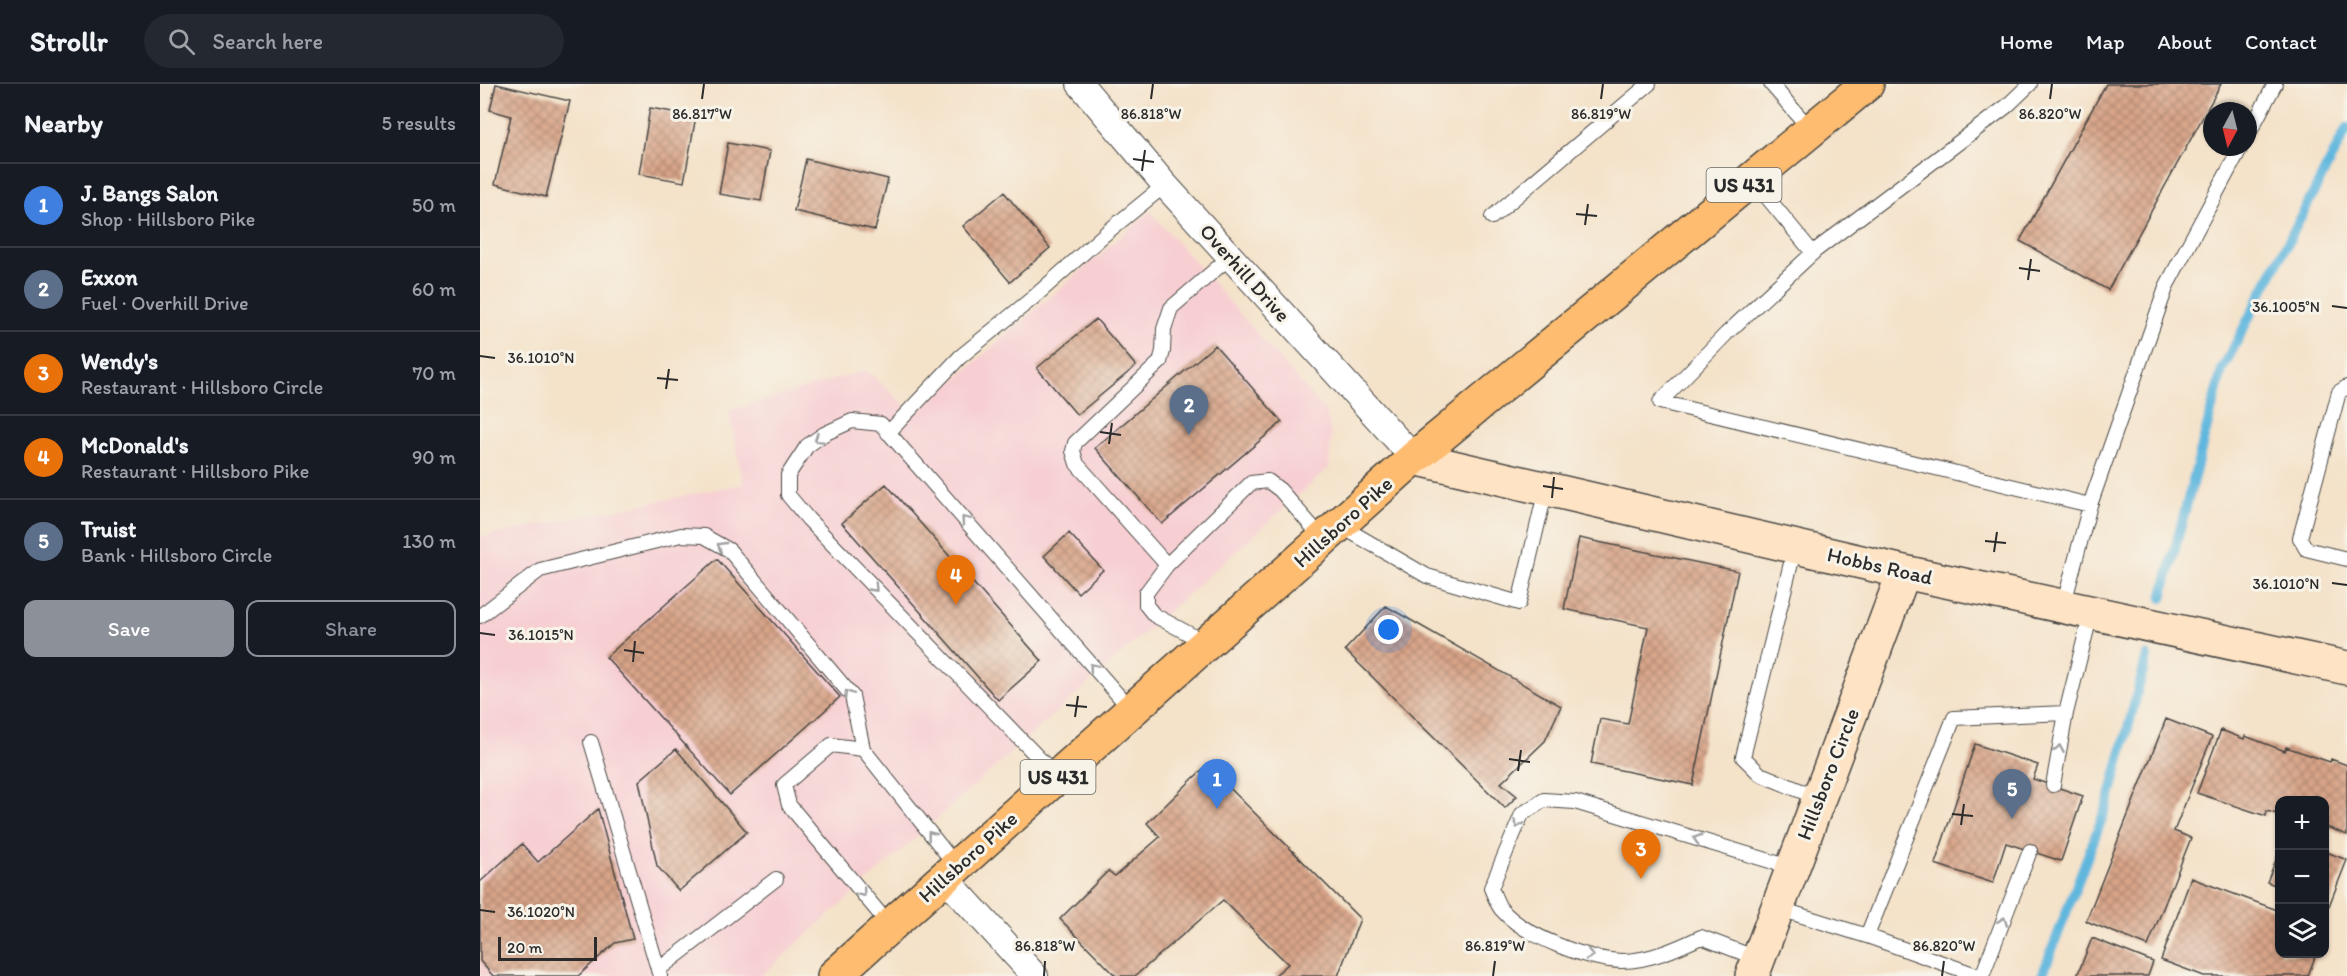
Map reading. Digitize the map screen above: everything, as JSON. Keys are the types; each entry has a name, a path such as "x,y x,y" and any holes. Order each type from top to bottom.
{"main road":[{"name":"Hillsboro Pike","path":"834,976 1414,458 1867,84"}],"street":[{"name":"Overhill Drive","path":"1080,84 1165,185 1414,458"},
{"name":"Hobbs Road","path":"1414,458 1904,572 2347,668"},
{"name":"Hillsboro Circle","path":"1755,967 1904,572"},
{"path":"951,873 1035,976"}],"lane":[{"path":"1492,217 1649,84"},
{"path":"1771,84 1811,130"},
{"path":"2030,84 2007,106 1813,253 1726,334 1660,402 2090,505"},
{"path":"2257,118 2275,84"},
{"path":"2053,785 2066,713 2090,505 2167,285 2236,156"},
{"path":"1752,179 1813,253"},
{"path":"888,433 960,357 1165,185"},
{"path":"1167,566 1077,464 1073,452 1075,443 1160,362 1164,329 1171,308 1231,256"},
{"path":"2347,387 2339,392 2300,538 2306,549 2347,559"},
{"path":"1057,777 808,519 788,495 788,475 807,447 824,434 852,421 881,424 1132,711"},
{"path":"1207,644 1154,615 1146,605 1146,593 1167,566 1251,483 1268,482 1331,532 1427,576 1519,603 1546,489"},
{"path":"480,616 540,570 681,535 704,536 729,550 852,696 863,749 905,802 951,873"},
{"path":"1795,547 1743,758 1760,774 1819,798"},
{"path":"1867,936 1954,718 2066,713"},
{"path":"591,742 659,973 776,879"},
{"path":"863,749 831,745 784,785 789,805 890,926"},
{"path":"1755,967 1701,937 1658,955 1623,961 1585,955 1527,931 1500,908 1491,888 1522,814 1544,800 1575,802 1793,868"},
{"path":"1777,908 1867,936 1981,976 2030,851"}],"shaded area":[{"path":"1150,211 1326,412 1331,435 1329,468 761,976 480,976 480,537 743,484 729,411 866,370 915,414"}],"building":[{"path":"496,84 570,101 546,197 495,184 511,116 490,110"},
{"path":"2106,84 2221,84 2211,102 2203,102 2203,117 2108,290 2020,241"},
{"path":"650,108 696,116 684,182 639,174"},
{"path":"728,143 770,151 761,201 719,194"},
{"path":"806,159 888,179 875,230 794,211"},
{"path":"1004,192 1050,248 1010,282 963,226"},
{"path":"1096,319 1136,366 1077,415 1037,368"},
{"path":"1215,345 1282,422 1162,524 1095,448"},
{"path":"886,484 1042,661 998,700 842,523"},
{"path":"1069,533 1103,570 1078,593 1044,556"},
{"path":"1579,538 1738,571 1693,785 1591,764 1600,719 1628,724 1648,627 1564,609"},
{"path":"717,559 840,697 730,795 606,657"},
{"path":"1386,606 1561,706 1545,741 1501,783 1517,796 1505,808 1345,650"},
{"path":"2166,719 2212,737 2174,831 2191,838 2148,946 2086,921"},
{"path":"2221,730 2285,751 2286,747 2330,762 2331,759 2347,765 2347,835 2329,828 2329,796 2275,796 2275,813 2267,811 2266,816 2197,793"},
{"path":"1975,744 2038,765 2033,779 2083,796 2061,861 2006,843 1993,883 1935,864"},
{"path":"676,749 747,832 679,891 657,866 639,781"},
{"path":"1207,765 1360,919 1338,976 1274,976 1288,964 1223,900 1135,976 1116,976 1060,919 1108,871 1115,876 1160,837 1147,823"},
{"path":"598,809 633,939 615,943 578,976 493,976 480,961 480,882 522,844 538,862"},
{"path":"2329,853 2347,860 2329,906"},
{"path":"2275,862 2275,885 2267,882"},
{"path":"2191,878 2275,909 2275,958 2315,958 2308,976 2204,976 2161,960"},
{"path":"2092,938 2153,962 2148,976 2077,976"}],"waterway":[{"path":"2162,598 2222,370 2347,128"},
{"path":"2042,976 2109,800 2147,656"}],"place":[{"name":"Exxon","path":"1189,435"},
{"name":"McDonald's","path":"956,605"},
{"name":"J. Bangs Salon","path":"1217,809"},
{"name":"Truist","path":"2012,819"},
{"name":"Wendy's","path":"1641,879"}]}
